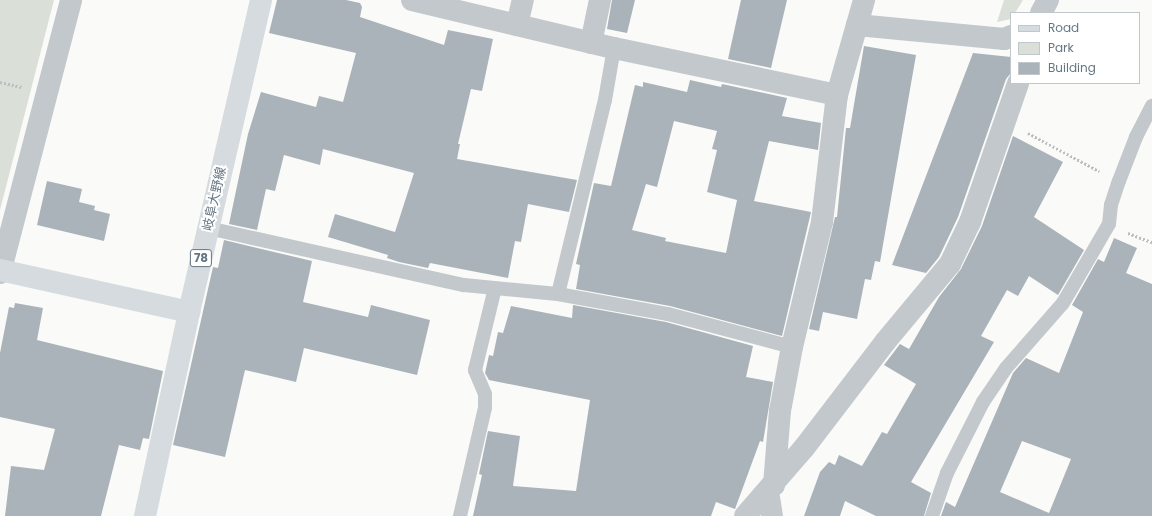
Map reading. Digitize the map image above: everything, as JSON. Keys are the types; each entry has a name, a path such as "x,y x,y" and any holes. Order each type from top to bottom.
{"main road":[{"name":"岐阜大野線","path":"145,516 189,312 261,0"},
{"path":"0,271 189,312"}],"street":[{"path":"0,271 71,0"},
{"path":"412,0 614,48 836,95"},
{"path":"517,25 524,0"},
{"path":"591,42 600,0"},
{"path":"772,516 771,488 780,411 792,347 822,222 836,95 864,0"},
{"path":"1042,12 1048,0"},
{"path":"857,25 1004,39 1010,36"},
{"path":"746,516 771,488 950,264 970,222 1018,84"}],"lane":[{"path":"558,294 605,100 614,48"},
{"path":"932,516 947,472 983,402 1006,368 1063,303 1109,224 1111,205 1119,181 1136,137 1152,106"},
{"path":"208,228 464,285 558,294 668,314 792,347"},
{"path":"460,516 485,408 485,394 475,370 495,288"}],"path":[{"path":"1004,121 1119,181"}],"green space":[{"path":"0,0 54,0 0,210"},
{"path":"1004,0 1023,0 1016,12 1010,12 1010,19 997,22"}],"building":[{"path":"277,0 346,0 360,3 362,7 360,17 444,45 448,30 493,39 482,91 471,89 458,144 460,144 457,159 577,180 569,212 528,204 521,242 515,241 508,278 430,263 428,268 399,262 387,258 388,255 328,237 335,214 395,232 414,173 323,149 320,165 284,155 275,191 266,189 257,230 229,224 248,134 261,92 316,107 319,96 343,102 356,53 269,33"},
{"path":"612,0 635,0 627,33 607,29"},
{"path":"741,0 787,0 771,68 728,59"},
{"path":"864,46 916,55 880,262 875,261 871,280 865,279 857,319 823,312 819,331 809,329 835,217 837,217 846,128 850,128"},
{"path":"973,53 1010,57 1010,74 1006,79 958,217 939,257 926,273 892,265"},
{"path":"690,80 721,87 722,84 787,98 782,116 821,123 818,150 769,141 754,201 811,212 782,336 670,306 576,289 580,265 576,264 594,183 611,186 635,85 643,87 643,82 687,92","holes":["674,121 717,131 712,149 717,150 707,192 737,200 726,253 665,241 666,238 632,230 646,184 657,187"]},
{"path":"1013,136 1063,162 1034,217 1084,250 1058,295 1029,276 1018,296 1007,290 981,336 994,342 911,482 931,493 924,516 876,516 845,501 840,516 804,516 820,472 829,462 835,465 839,455 862,466 882,432 887,434 916,384 884,365 900,344 909,349 939,297 961,269 982,226"},
{"path":"47,181 82,189 79,202 95,206 94,210 110,214 104,241 37,225"},
{"path":"1114,238 1137,248 1126,273 1152,284 1152,516 941,516 946,502 955,507 1013,373 1026,358 1059,373 1083,312 1072,305 1098,259 1104,262","holes":["1022,441 1071,459 1049,513 1000,492"]},
{"path":"224,240 312,261 303,302 368,317 371,305 430,320 417,375 304,348 296,382 245,370 225,457 173,445 213,267 218,268"},
{"path":"15,303 43,308 37,340 163,371 149,439 143,438 140,450 119,445 101,516 5,516 11,466 44,470 55,429 0,417 0,353 9,307 14,308"},
{"path":"573,305 666,322 753,346 746,377 773,382 763,442 760,441 735,509 716,502 711,516 473,516 482,475 479,474 488,431 520,436 513,486 576,491 590,400 489,380 485,373 489,355 493,356 498,332 503,333 511,306 572,318"}]}
